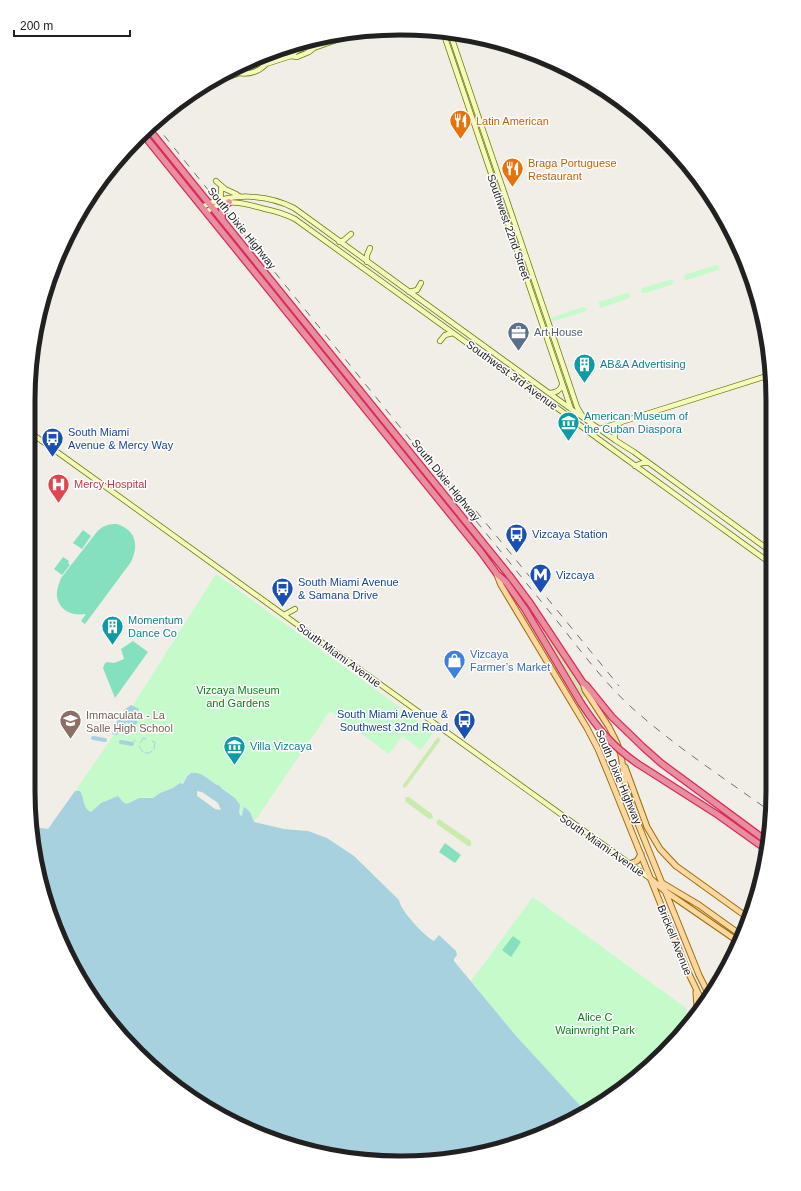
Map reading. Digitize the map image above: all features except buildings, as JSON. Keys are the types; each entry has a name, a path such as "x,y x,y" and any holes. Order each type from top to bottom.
{"highway":[{"name":"South Dixie Highway","path":"152,133 520,588 583,683"},
{"name":"South Dixie Highway","path":"146,138 481,552 497,574"},
{"path":"222,220 222,210 229,202"},
{"path":"497,574 506,582 525,609 581,702 595,724 606,737 638,764 718,815 762,846"},
{"path":"583,683 618,723 647,751 763,838"}],"main road":[{"name":"Southwest 22nd Street","path":"445,38 575,422"},
{"name":"Southwest 22nd Street","path":"452,39 577,407 584,418"},
{"path":"251,67 291,56 295,51 308,47 314,48 333,41"},
{"path":"216,181 225,189 239,196"},
{"path":"219,200 221,189"},
{"path":"204,209 219,200 239,196"},
{"name":"Southwest 3rd Avenue","path":"239,196 267,199 286,204 294,208 339,242 766,548"},
{"path":"211,205 229,202"},
{"name":"Southwest 3rd Avenue","path":"229,202 242,202 283,213 295,219 766,560"},
{"path":"339,242 351,234"},
{"path":"368,262 367,255 370,248"},
{"path":"351,259 355,253"},
{"path":"409,292 417,290 421,283"},
{"path":"541,323 548,321"},
{"path":"440,340 453,333"},
{"path":"583,428 599,429 765,377"},
{"path":"549,393 557,391 562,385"},
{"path":"615,440 615,429 620,423"},
{"name":"South Miami Avenue","path":"35,436 651,879 665,891 706,918 734,939"},
{"path":"635,466 642,463 649,463"},
{"name":"South Dixie Highway","path":"497,574 501,585 594,742 651,879"},
{"path":"284,615 295,609"},
{"name":"South Dixie Highway","path":"583,683 585,690 612,731 617,743 622,758 630,806 662,882"},
{"path":"622,758 645,822 660,849 676,866 744,915"},
{"path":"629,864 637,861 641,854"},
{"name":"South Miami Avenue","path":"651,879 662,882 699,905 737,932"},
{"name":"Brickell Avenue","path":"651,879 688,972 701,998"},
{"name":"Brickell Avenue","path":"662,882 707,989"},
{"path":"671,906 675,902 681,902"},
{"path":"696,989 697,1004"}],"green space":[{"path":"214,214 512,583 528,605 586,696 583,698 534,617 512,586 216,219 213,215"},
{"path":"716,265 720,267 718,270 687,280 684,278 687,274"},
{"path":"669,280 674,282 671,285 645,293 642,293 641,291 642,288"},
{"path":"627,293 631,297 601,308 599,305 599,302"},
{"path":"583,307 587,309 584,312 554,321 551,319 553,317"},
{"path":"110,524 117,524 132,534 135,550 131,562 85,624 81,621 86,614 68,612 61,606 57,597 57,592 61,578 98,531"},
{"path":"83,530 91,536 82,549 73,543"},
{"path":"63,557 69,561 68,563 70,565 62,575 54,569"},
{"name":"Vizcaya Museum and Gardens","path":"216,574 434,732 421,750 402,736 389,754 330,711 254,822 250,812 245,808 242,815 239,814 239,805 235,798 218,785 217,786 196,773 188,774 183,784 180,783 153,798 144,797 126,804 121,799 111,799 101,803 91,812 88,810 85,806 80,791 75,791 116,732"},
{"path":"520,611 525,616 567,686 565,687"},
{"path":"133,641 148,652 115,698 103,668 105,663 114,663 124,659 121,649"},
{"path":"438,737 440,741 406,787 403,788 403,785"},
{"path":"406,797 409,797 432,814 433,818 429,819 406,802"},
{"path":"439,819 471,841 471,846 468,846 438,825 436,822"},
{"path":"445,843 461,855 455,863 439,852"},
{"name":"Alice C Wainwright Park","path":"533,897 686,1008 687,1014 686,1018 659,1049 623,1080 582,1108 517,1037 471,981"},
{"path":"513,936 521,942 511,957 502,950"}],"water":[{"path":"131,705 139,709 136,715 138,722 132,726 127,722 123,725 117,735 112,734 117,721 123,717 124,710"},
{"path":"191,773 198,773 221,787 235,798 240,805 239,813 241,816 244,807 250,812 254,822 284,829 308,831 327,838 354,856 399,900 408,916 425,934 434,941 439,935 456,951 457,955 454,961 517,1037 582,1108 518,1137 472,1149 448,1153 400,1156 353,1153 306,1144 283,1137 239,1118 197,1094 160,1065 142,1049 111,1013 97,994 73,952 54,908 47,885 37,827 48,829 75,791 80,791 86,808 91,812 101,803 118,796 126,804 139,798 153,798 180,783 183,784 187,776"}],"pier":[{"path":"197,791 202,792 218,803 221,810 215,809 197,796"}],"waterway":[{"path":"93,738 105,740"},
{"path":"140,743 143,738 146,739"},
{"path":"132,744 135,740"},
{"path":"152,741 155,742 154,749"},
{"path":"121,742 132,744"},
{"path":"139,746 143,752"},
{"path":"145,753 152,751"}],"railway":[{"path":"158,128 609,685 646,720 699,761 765,808"},
{"path":"476,511 619,686"}],"place":[{"name":"Latin American","path":"460,140"},
{"name":"Braga Portuguese Restaurant","path":"513,188"},
{"name":"Art House","path":"519,352"},
{"name":"AB&A Advertising","path":"584,384"},
{"name":"American Museum of the Cuban Diaspora","path":"568,442"},
{"name":"South Miami Avenue & Mercy Way","path":"52,458"},
{"name":"Mercy Hospital","path":"58,504"},
{"name":"Vizcaya Station","path":"517,554"},
{"name":"Vizcaya","path":"540,594"},
{"name":"South Miami Avenue & Samana Drive","path":"282,608"},
{"name":"Momentum Dance Co","path":"113,646"},
{"name":"Vizcaya Farmer’s Market","path":"454,680"},
{"name":"Immaculata - La Salle High School","path":"70,740"},
{"name":"South Miami Avenue & Southwest 32nd Road","path":"464,740"},
{"name":"Villa Vizcaya","path":"234,766"}]}
